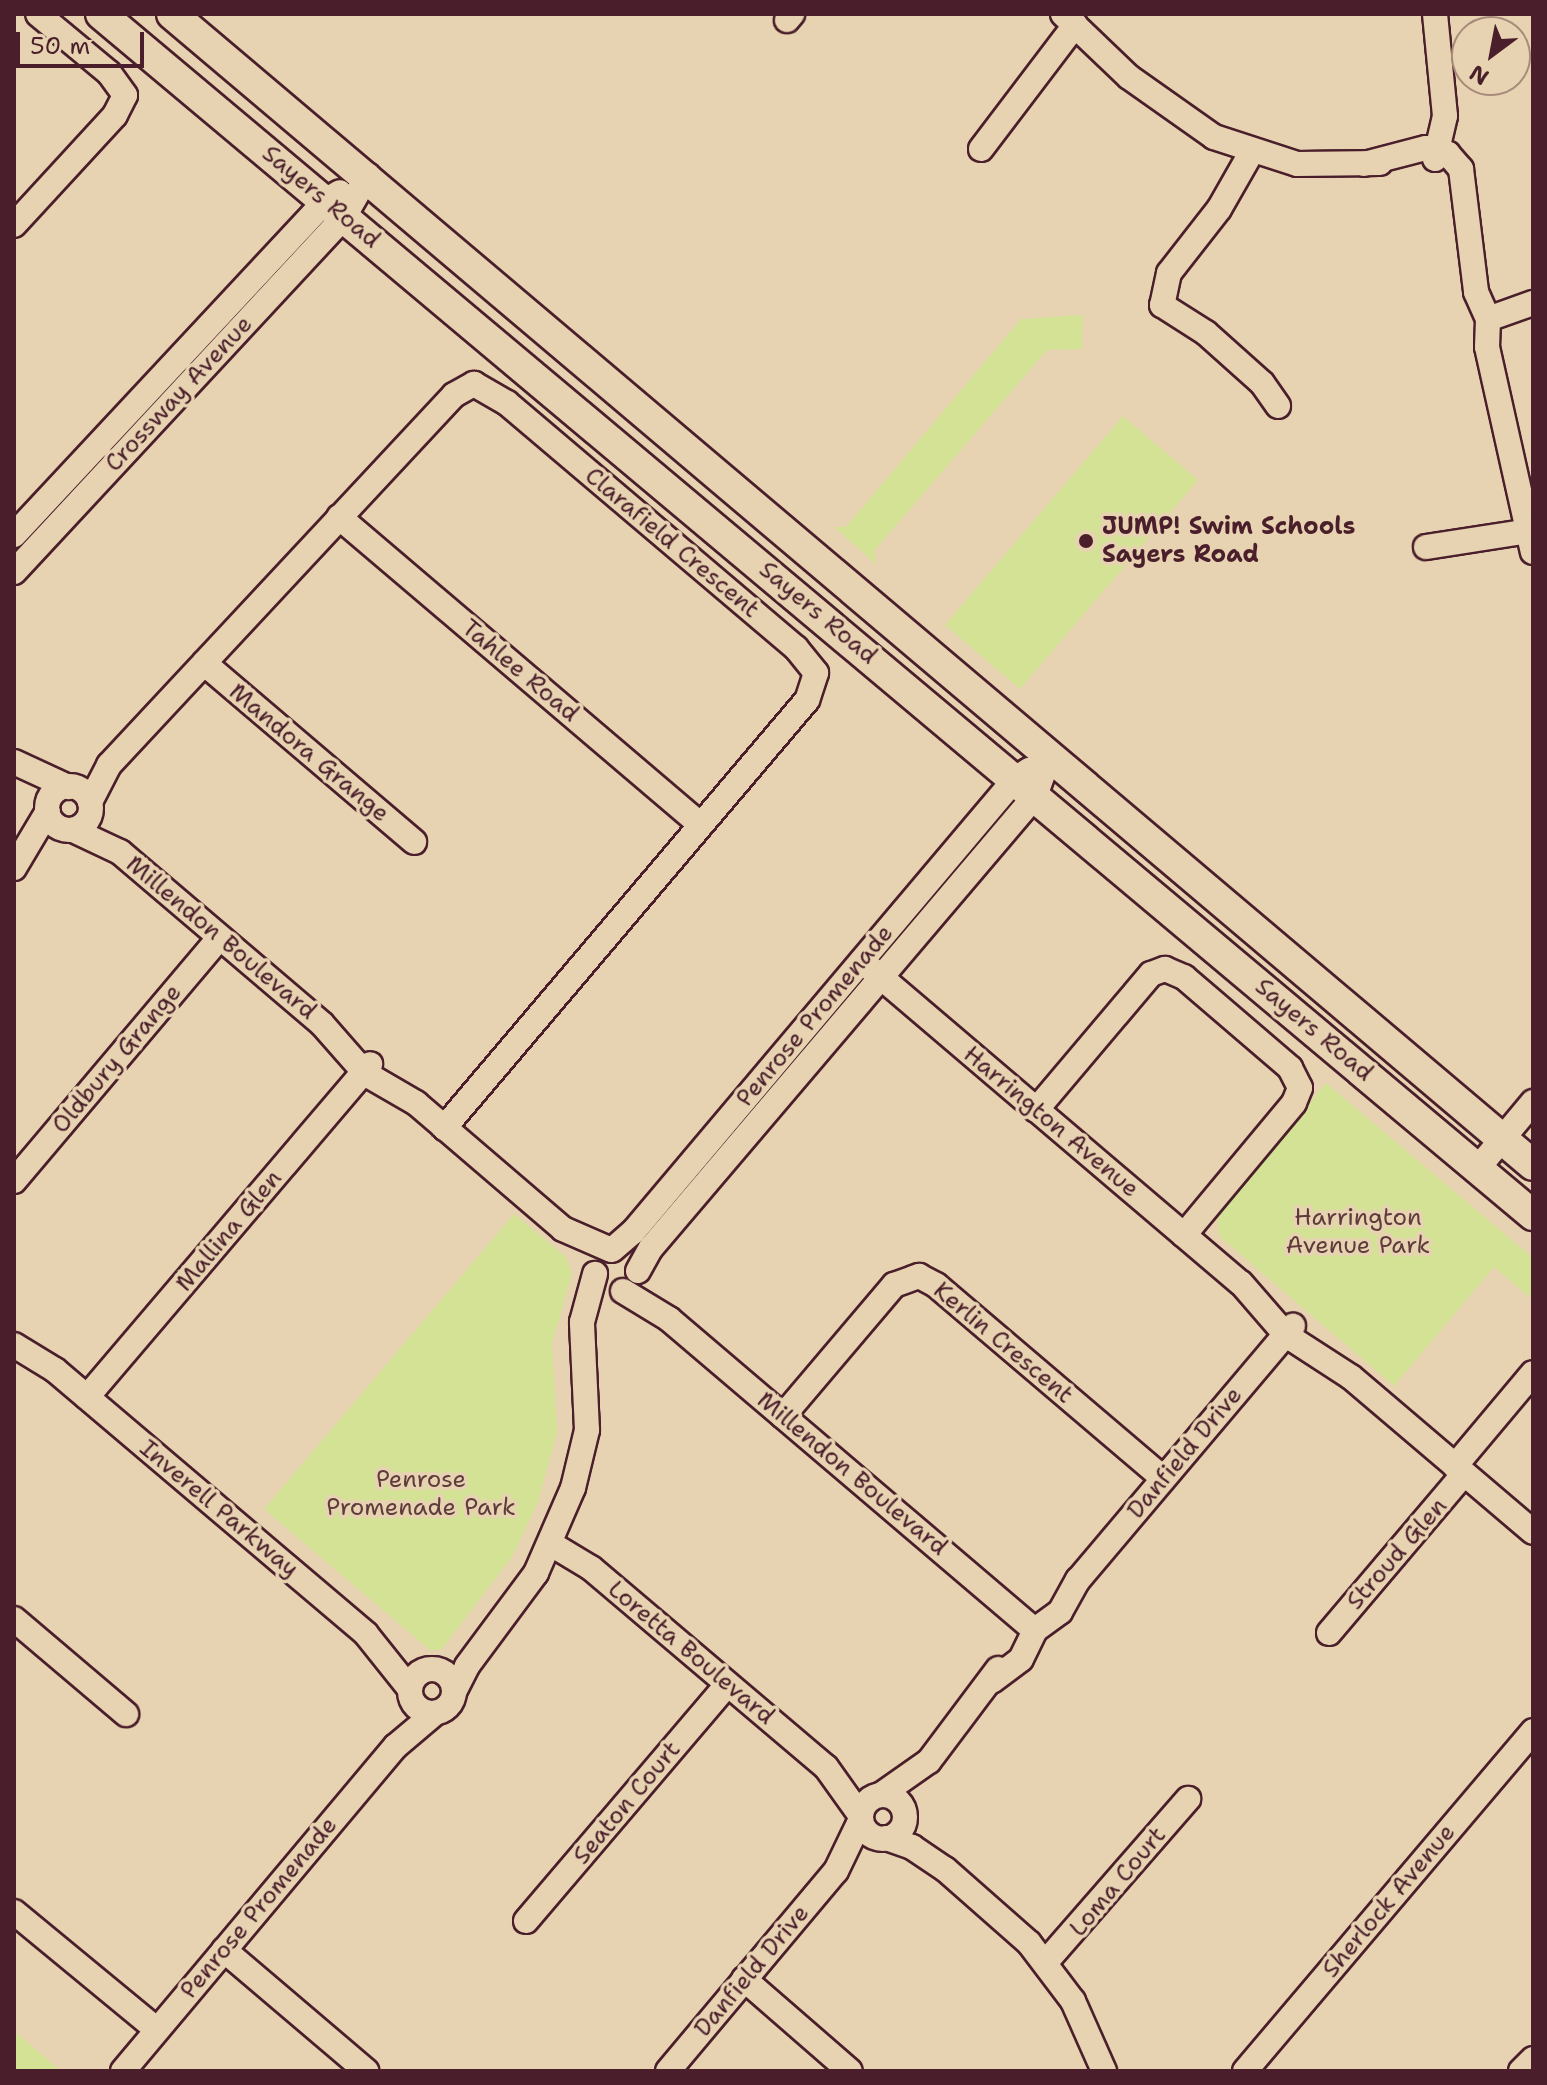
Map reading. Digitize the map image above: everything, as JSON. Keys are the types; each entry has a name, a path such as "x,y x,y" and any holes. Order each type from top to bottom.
{"main road":[{"name":"Sayers Road","path":"101,14 1533,1215"},
{"name":"Sayers Road","path":"172,14 368,175 1533,1165"}],"street":[{"path":"14,225 115,115 125,95 109,73 38,14"},
{"path":"1435,14 1445,116 1436,154"},
{"path":"981,149 1069,20 1172,109 1251,153 1297,164 1364,164 1436,154"},
{"path":"1251,153 1219,209 1169,273 1162,305 1206,333 1262,383 1278,406"},
{"path":"1426,547 1531,542 1499,381 1496,316 1476,292 1467,221 1450,170 1436,154"},
{"path":"334,209 368,175"},
{"name":"Crossway Avenue","path":"19,520 334,209"},
{"name":"Crossway Avenue","path":"14,572 334,209"},
{"path":"1496,316 1533,303"},
{"path":"1496,316 1533,313"},
{"name":"Clarafield Crescent","path":"90,804 109,765 339,517 454,395 480,385 796,648 814,667 815,688 444,1128"},
{"name":"Tahlee Road","path":"339,517 701,825"},
{"path":"19,520 47,536"},
{"name":"Mandora Grange","path":"204,663 414,842"},
{"path":"1025,788 1050,755"},
{"path":"14,762 83,792 90,804 87,821 19,863"},
{"path":"14,762 48,810 53,823 71,830"},
{"name":"Clarafield Crescent","path":"68,787 109,765"},
{"path":"19,863 48,810 53,794 68,787"},
{"name":"Penrose Promenade","path":"612,1250 633,1232 862,961 1025,788"},
{"name":"Penrose Promenade","path":"582,1335 603,1301 629,1282 651,1248 881,978 1025,788"},
{"name":"Millendon Boulevard","path":"90,804 120,852"},
{"name":"Millendon Boulevard","path":"71,830 120,852 322,1024 347,1037 367,1068 398,1079 416,1103 563,1229 595,1272"},
{"name":"Oldbury Grange","path":"14,1181 220,937"},
{"name":"Harrington Avenue","path":"862,961 1241,1283 1289,1331 1351,1377 1533,1532"},
{"path":"1036,1110 1151,974 1170,970 1184,977 1290,1068 1300,1088 1294,1103 1184,1235"},
{"name":"Mallina Glen","path":"87,1397 367,1068"},
{"path":"1478,1168 1533,1102"},
{"name":"Millendon Boulevard","path":"563,1229 612,1250"},
{"path":"482,1645 418,1674 411,1693 418,1707 435,1713 447,1708 482,1645 519,1600 551,1544 573,1488 587,1430 583,1309 595,1272 602,1256 612,1250 630,1254 629,1282 606,1290 595,1272"},
{"name":"Kerlin Crescent","path":"783,1416 894,1285 919,1276 936,1285 1163,1478"},
{"name":"Millendon Boulevard","path":"629,1282 1032,1626"},
{"name":"Inverell Parkway","path":"14,1330 36,1342 55,1370"},
{"name":"Danfield Drive","path":"905,1813 929,1761 992,1681 1021,1659 1032,1626 1060,1612 1078,1580 1289,1331"},
{"name":"Inverell Parkway","path":"14,1345 55,1370 382,1648 411,1693"},
{"name":"Stroud Glen","path":"1329,1633 1460,1470 1533,1373"},
{"name":"Loretta Boulevard","path":"551,1544 591,1568 826,1767 881,1795"},
{"path":"14,1619 126,1714"},
{"name":"Inverell Parkway","path":"382,1648 431,1669"},
{"path":"431,1669 451,1679 454,1692"},
{"name":"Seaton Court","path":"526,1921 728,1684"},
{"name":"Penrose Promenade","path":"396,1746 411,1693"},
{"name":"Penrose Promenade","path":"123,2071 396,1746 435,1713"},
{"name":"Sherlock Avenue","path":"1245,2071 1533,1731"},
{"name":"Danfield Drive","path":"881,1795 929,1761"},
{"name":"Loretta Boulevard","path":"826,1767 861,1818"},
{"path":"945,1869 896,1798 881,1795 867,1801 861,1818 868,1833 912,1847 945,1869 1045,1963 1073,2001 1104,2071"},
{"name":"Loma Court","path":"1045,1963 1188,1799"},
{"path":"885,1838 902,1829 905,1813"},
{"name":"Danfield Drive","path":"668,2071 836,1871 861,1818"},
{"name":"Danfield Drive","path":"836,1871 885,1838"},
{"path":"14,1912 157,2030"},
{"path":"224,1950 366,2071"},
{"path":"744,1979 850,2071"},
{"path":"1521,2071 1533,2059"}],"green space":[{"path":"1083,315 1082,349 1047,350 874,551 877,565 834,527 846,527 1021,319"},
{"path":"1123,416 1198,480 1020,689 945,625"},
{"name":"Harrington Avenue Park","path":"1326,1083 1533,1258 1533,1300 1494,1267 1394,1386 1219,1236 1217,1212"},
{"name":"Penrose Promenade Park","path":"514,1214 565,1256 572,1273 552,1344 557,1432 538,1502 512,1557 441,1650 430,1650 264,1509"},
{"path":"14,2031 61,2071 14,2071"}],"place":[{"name":"JUMP! Swim Schools Sayers Road","path":"1086,541"}]}
